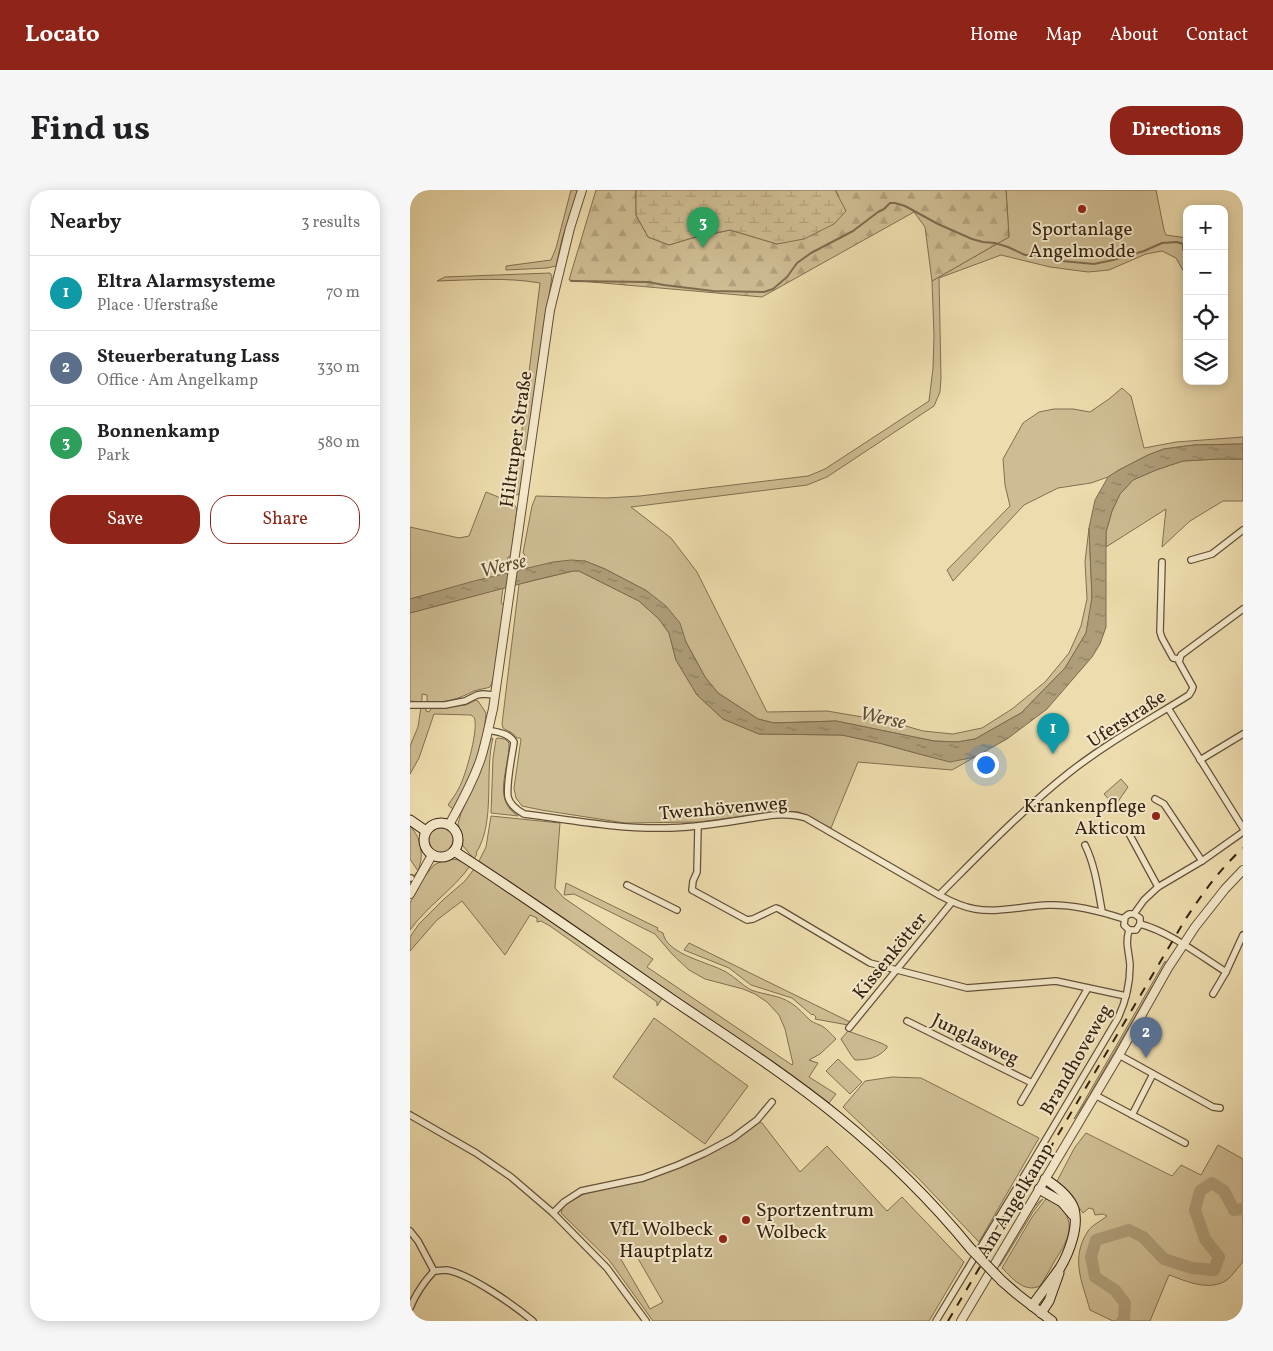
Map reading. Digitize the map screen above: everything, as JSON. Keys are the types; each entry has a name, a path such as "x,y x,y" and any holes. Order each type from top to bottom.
{"main road":[{"path":"410,820 426,830"},
{"path":"436,824 450,825 457,834 458,840 454,851 444,857 432,855 424,845 426,830 436,824"},
{"path":"454,851 697,1016 836,1115 871,1144 923,1193 971,1249 1002,1281 1052,1321"},
{"path":"1041,1313 1049,1301 1073,1238 1075,1227 1075,1211 1068,1199 1054,1184 1045,1179"},
{"path":"1039,1189 1062,1202 1075,1217"},
{"path":"1032,1306 1060,1268"}],"street":[{"name":"Hiltruper Straße","path":"450,825 474,778 488,730 510,594 550,310 570,228 582,190"},
{"path":"1191,560 1212,554 1243,530"},
{"name":"Uferstraße","path":"939,895 1019,816 1070,772 1109,744 1189,695 1192,690 1191,683 1179,659 1173,658 1160,632 1162,562"},
{"path":"1179,659 1185,651 1243,609"},
{"path":"410,705 445,705 466,701 477,695 495,695"},
{"path":"1168,708 1243,828"},
{"name":"Twenhövenweg","path":"488,730 512,737 514,742 508,798 513,806 524,814 622,827 665,828 698,827 782,814 797,815 806,818 952,902 975,909 993,910 1050,905 1071,906 1102,912 1124,920"},
{"path":"1200,760 1243,734"},
{"path":"1155,799 1164,804 1202,861"},
{"path":"698,827 697,872 692,890 747,920 776,908 870,962 967,988 1056,981 1126,996"},
{"path":"1126,828 1158,887"},
{"path":"1134,914 1144,900 1158,887 1202,861 1243,832"},
{"path":"1085,845 1096,879 1102,912"},
{"path":"410,894 432,855"},
{"name":"Am Angelkamp","path":"961,1321 1118,1056 1155,989 1209,908 1243,870"},
{"path":"627,885 677,910"},
{"name":"Kissenkötter","path":"849,1028 952,902"},
{"path":"1134,914 1140,918 1140,924 1136,930 1129,930 1124,924 1124,920 1127,915 1134,914"},
{"path":"1140,924 1165,934 1226,972"},
{"name":"Brandhoveweg","path":"936,1321 1123,1008 1129,981 1130,964 1126,940 1129,930"},
{"path":"1213,994 1226,972 1243,935"},
{"name":"Junglasweg","path":"1021,1102 1088,988"},
{"name":"Junglasweg","path":"907,1021 1032,1083"},
{"path":"1118,1056 1213,1107 1220,1108"},
{"path":"1132,1115 1153,1074"},
{"path":"1095,1094 1185,1143"},
{"path":"553,1213 564,1202 582,1191 643,1178 706,1153 733,1138 757,1120 772,1102"},
{"path":"410,1115 476,1153 511,1177 553,1213 607,1268 646,1321"},
{"path":"410,1231 418,1241 434,1271"},
{"path":"410,1308 423,1283 434,1271 446,1270 461,1274 504,1299 533,1321"}],"green space":[{"path":"571,190 578,190 562,239 556,266 506,270 506,266 551,260 556,248"},
{"path":"596,190 636,190 636,215 648,237 669,245 730,230 777,244 839,196 835,190 1006,190 1009,237 932,281 925,227 914,212 762,297 569,280"},
{"path":"636,190 835,190 846,211 834,224 804,239 777,244 730,230 669,245 648,237 636,215"},
{"path":"1006,190 1156,190 1166,235 1183,237 1183,270 1176,258 1162,251 1146,254 1109,270 1088,272 1050,267 1001,255 939,278 941,378 940,392 934,406 827,477 807,485 631,507 671,538 697,572 767,712 827,711 892,722 923,731 953,734 982,728 1012,709 1045,682 1069,653 1081,626 1087,599 1085,562 1089,528 1092,597 1086,633 1065,668 1021,713 975,739 957,742 934,741 836,721 774,723 758,719 718,693 705,677 686,642 647,591 605,569 585,561 522,569 525,555 523,553 532,506 536,496 606,498 640,496 808,476 825,469 929,401 934,336 932,281 1009,237"},
{"path":"550,273 552,276 518,495 514,494 540,283 501,279 437,281 445,277"},
{"path":"1122,388 1131,396 1144,448 1176,442 1243,437 1243,444 1194,445 1164,449 1148,455 1108,477 1091,483 1058,488 1024,505 953,581 947,570 1010,506 1005,485 1003,459 1023,423 1039,412 1054,409 1073,409 1090,412"},
{"path":"1243,459 1243,501 1223,501 1190,521 1162,547 1166,509 1106,547 1106,532 1112,511 1120,494 1133,480 1183,461"},
{"path":"486,492 513,503 517,509 511,556 508,557 505,574 410,599 410,527 459,538 469,536"},
{"path":"579,571 639,601 659,619 669,633 676,660 697,695 723,719 759,734 842,735 950,761 975,757 952,770 858,762 831,828 799,812 781,811 699,822 625,823 522,806 516,798 514,788 521,739 503,728 502,724 519,584"},
{"path":"503,588 501,603 504,605 493,680 490,687 447,701 428,702 427,695 422,694 420,702 410,701 410,613"},
{"path":"476,700 486,713 485,726 479,751 470,775 453,809 448,805 462,782 468,765 473,744 474,718 471,715 434,714 419,758 410,774 410,746 418,727 421,707 426,708 426,711 429,712 432,707 466,705"},
{"path":"493,738 489,767 486,827 474,859 463,846 458,824 478,776 490,740"},
{"path":"497,738 505,739 509,743 504,782 505,801 518,816 491,813 493,758"},
{"path":"1121,779 1128,787 1115,806 1104,794"},
{"path":"491,816 560,823 555,888 564,898 653,959 647,967 792,1065 785,1029 779,1015 767,1002 743,989 705,979 689,970 655,934 574,894 564,895 566,883 658,928 657,930 663,933 666,941 680,952 719,968 751,990 786,1000 797,1007 811,1021 826,1029 836,1039 820,1054 809,1060 818,1063 809,1077 836,1094 829,1103 479,861 486,847"},
{"path":"410,826 417,836 421,847 418,871 410,859"},
{"path":"441,827 450,831 454,840 450,849 441,853 432,849 428,840 432,831"},
{"path":"452,859 470,866 410,930 410,903 424,877 434,865"},
{"path":"474,869 663,997 657,1006 657,1002 550,926 541,921 537,922 537,918 530,915 505,955 462,901 437,920 410,951 410,937 419,924 465,881"},
{"path":"419,871 410,889 410,880"},
{"path":"689,943 850,1022 848,1025 815,1019 816,1017 813,1014 792,998 751,985 729,968 684,950"},
{"path":"1165,961 1166,963 1074,1119"},
{"path":"654,1018 748,1086 705,1144 613,1077"},
{"path":"848,1031 881,1043 887,1046 887,1048 872,1058 855,1060 841,1039"},
{"path":"838,1059 862,1082 850,1094 826,1071"},
{"path":"892,1077 921,1078 1039,1138 979,1242 918,1178 843,1107 865,1081"},
{"name":"Sportzentrum Wolbeck","path":"757,1120 762,1123 800,1172 827,1146 887,1211 902,1197 964,1262 929,1321 653,1321 609,1260 561,1213 562,1209 568,1203 584,1194 607,1185 643,1178 705,1153","holes":["632,1248 663,1302 650,1309 619,1256"]},
{"path":"1086,1133 1172,1176 1181,1165 1201,1175 1218,1145 1243,1159 1243,1262 1227,1280 1213,1285 1205,1285 1169,1275 1150,1321 1113,1321 1090,1310 1079,1270 1080,1251 1088,1231 1107,1216 1103,1214 1095,1215 1093,1209 1089,1208 1083,1213 1068,1193 1056,1183 1075,1147"},
{"path":"1043,1199 1000,1266 1026,1218 1032,1209"},
{"path":"1046,1199 1055,1203 1067,1216 1069,1223 1068,1236 1040,1286 1029,1288 1019,1284 1002,1268 1032,1217"}],"water":[{"path":"1243,444 1243,459 1183,461 1133,480 1120,494 1112,511 1106,532 1106,627 1100,644 1092,657 1047,709 1007,739 975,757 950,762 842,735 759,734 723,719 697,695 676,660 669,633 659,619 639,601 579,571 535,580 410,613 410,599 553,562 585,561 605,569 647,591 666,606 680,623 686,642 693,655 705,677 718,693 758,719 774,723 836,721 934,741 957,742 975,739 1021,713 1065,668 1086,633 1092,597 1089,528 1095,500 1108,477 1148,455 1164,449 1194,445"}],"waterway":[{"path":"571,281 648,282 713,291 764,292 773,289 787,277 797,263 811,253 853,231 890,203 905,206 938,224 972,239 995,243 1025,255 1033,255 1040,258 1048,256 1062,261 1094,264 1144,251 1162,243 1177,242 1183,244 1183,250"},
{"path":"1122,1321 1124,1320 1125,1303 1115,1290 1095,1277 1091,1257 1096,1240 1129,1230 1143,1237 1164,1259 1192,1268 1214,1270 1219,1257 1205,1239 1195,1210 1200,1191 1212,1183 1224,1191 1234,1210 1243,1209"}],"railway":[{"path":"948,1321 1185,920 1212,882 1243,848"}],"place":[{"name":"Sportanlage Angelmodde","path":"1082,209"},
{"name":"Bonnenkamp","path":"703,248"},
{"name":"Eltra Alarmsysteme","path":"1053,754"},
{"name":"Krankenpflege Akticom","path":"1156,816"},
{"name":"Steuerberatung Lass","path":"1146,1058"},
{"name":"Sportzentrum Wolbeck","path":"746,1220"},
{"name":"VfL Wolbeck Hauptplatz","path":"723,1239"}],"water label":[{"name":"Werse","path":"503,565"},
{"name":"Werse","path":"883,717"}]}
